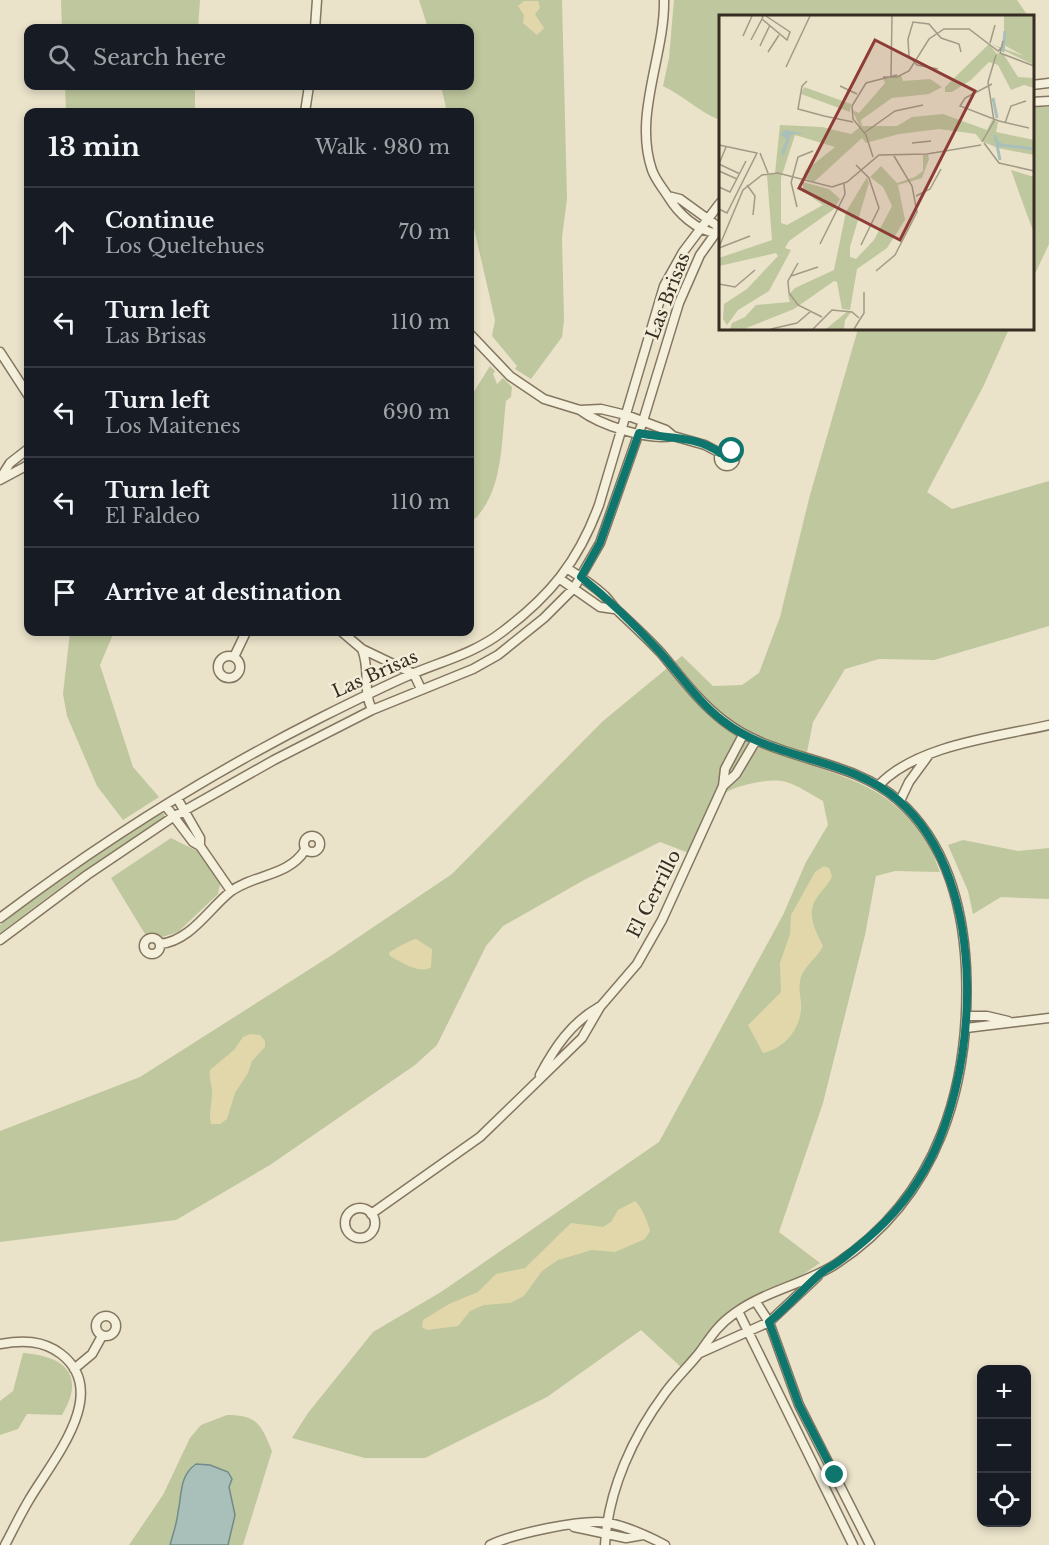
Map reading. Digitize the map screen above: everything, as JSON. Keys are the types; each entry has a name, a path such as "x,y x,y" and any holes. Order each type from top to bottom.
{"street":[{"path":"315,24 316,0"},
{"path":"664,0 663,29 647,126 650,164 658,183 676,210 699,228 719,229"},
{"path":"1034,85 1049,83"},
{"path":"306,108 309,90"},
{"path":"1034,102 1049,100"},
{"path":"668,196 680,199 707,217 719,229"},
{"name":"Las Brisas","path":"0,918 77,862 177,798 293,732 365,695 484,645 530,609 560,579 586,540 664,286 699,228 719,204"},
{"name":"Las Brisas","path":"0,940 104,863 173,817 274,760 372,710 473,669 498,655 544,618 574,588 600,543 639,433 679,303 700,255 719,229"},
{"path":"474,338 524,386 544,399 580,410 595,420 639,433 663,438 673,436 705,444 720,453"},
{"path":"0,352 24,389"},
{"path":"580,410 602,408 643,420 666,430 673,436"},
{"path":"0,480 10,463 24,452"},
{"path":"0,480 24,467"},
{"path":"568,569 606,598 652,644 705,705 743,735 755,742 879,785 900,801 946,864 958,907 968,1016 948,1122 919,1180 874,1234 822,1272 795,1300 769,1322 699,1353"},
{"path":"560,579 600,607 615,609"},
{"path":"234,657 244,636"},
{"path":"347,636 362,649 414,674 421,689"},
{"path":"362,649 368,669 365,695 372,710"},
{"path":"879,785 900,767 928,756 957,746 1049,725"},
{"name":"El Cerrillo","path":"371,1214 480,1137 582,1038 600,1007 637,964 662,920 723,786 726,769 743,735"},
{"name":"El Cerrillo","path":"723,786 736,774 755,742"},
{"path":"900,801 914,773 928,756"},
{"path":"177,798 200,838 200,846"},
{"path":"165,805 193,842 200,846 231,891"},
{"path":"160,945 178,939 231,891 291,866 305,850"},
{"name":"El Cerrillo","path":"538,1079 567,1032 584,1015 600,1007"},
{"path":"968,1016 987,1016 1008,1021"},
{"path":"966,1028 993,1026 1008,1021 1049,1018"},
{"path":"605,1545 607,1522 623,1467 636,1438 662,1397 699,1353 712,1331 738,1311 822,1272"},
{"path":"756,1302 769,1322 799,1405 870,1545"},
{"path":"738,1311 853,1545"},
{"path":"74,1369 92,1354 102,1336"},
{"path":"0,1344 35,1342 55,1349 69,1360 81,1388 79,1410 63,1448 29,1499 5,1545"},
{"path":"490,1545 537,1530 607,1522 665,1545"},
{"path":"571,1526 626,1538 643,1536"}],"green space":[{"path":"61,0 200,0 198,24 62,24"},
{"path":"419,0 562,0 567,199 562,237 564,320 562,337 531,379 515,369 517,366 492,336 495,320 474,228 474,108 446,108 442,90 474,90 474,24 427,24"},
{"path":"674,0 1017,0 1027,15 719,15 719,120 663,86 669,58"},
{"path":"65,90 195,90 195,108 66,108"},
{"path":"1034,107 1049,107 1049,244 1034,276"},
{"path":"858,330 1009,330 983,387 927,492 952,509 1049,481 1049,626 934,660 879,659 845,669 813,722 805,762 857,782 898,808 927,842 940,872 895,871 876,876 865,935 823,1103 779,1232 820,1263 780,1290 727,1315 700,1343 682,1368 641,1330 547,1397 425,1458 365,1458 292,1438 308,1413 373,1332 441,1292 659,1142 783,915 806,862 828,825 823,801 795,785 778,781 760,782 722,794 704,817 689,853 660,842 584,880 503,926 486,946 437,1045 415,1065 270,1165 176,1220 0,1242 0,1131 140,1077 332,955 452,874 603,721 682,656 713,686 742,685 759,673 780,617 810,495"},
{"path":"490,366 495,371 493,374 497,384 503,378 512,387 511,397 506,401 499,467 495,483 481,512 474,519 474,392"},
{"path":"70,636 112,636 100,665 133,767 159,797 123,820 97,786 67,716 63,694"},
{"path":"160,813 165,814 163,819 73,878 0,933 0,925 39,895"},
{"path":"171,838 197,851 220,884 218,894 178,932 162,937 145,934 111,878"},
{"path":"963,840 1018,851 1049,848 1049,899 1001,897 973,914 968,891 948,845"},
{"path":"23,1353 50,1358 67,1370 72,1389 69,1401 62,1415 27,1414 18,1429 0,1435 0,1401 13,1391"},
{"path":"227,1415 246,1417 257,1423 265,1434 272,1451 243,1545 129,1545 163,1495 190,1438 201,1425"}],"sand":[{"path":"524,1 538,1 540,8 535,14 544,28 537,35 523,23 524,15 518,6"},
{"path":"824,866 829,868 832,876 812,908 814,927 823,946 802,976 800,1018 789,1038 777,1048 763,1053 748,1025 781,992 780,963 790,934 791,915 815,872"},
{"path":"416,939 432,949 431,967 427,969 410,967 390,956 389,953"},
{"path":"250,1034 260,1035 265,1041 265,1047 252,1061 248,1073 235,1093 227,1119 220,1124 211,1124 210,1070 234,1050 243,1037"},
{"path":"635,1201 648,1223 650,1231 645,1239 615,1252 592,1250 558,1260 542,1271 524,1296 510,1303 484,1305 470,1311 458,1326 427,1330 422,1327 423,1320 449,1304 478,1292 496,1274 525,1268 571,1223 603,1227 611,1222 618,1210"}],"water":[{"path":"196,1464 210,1465 228,1472 232,1479 229,1487 235,1515 228,1545 170,1545 184,1480"}],"route":[{"path":"732,451 724,450 720,453 705,444 673,436 663,438 639,433 600,543 581,577 631,622 659,651 695,695 724,722 755,742 879,785 900,801 946,864 958,907 965,954 968,1016 948,1122 934,1152 919,1180 874,1234 822,1272 795,1300 769,1322 799,1405 835,1475"}]}
